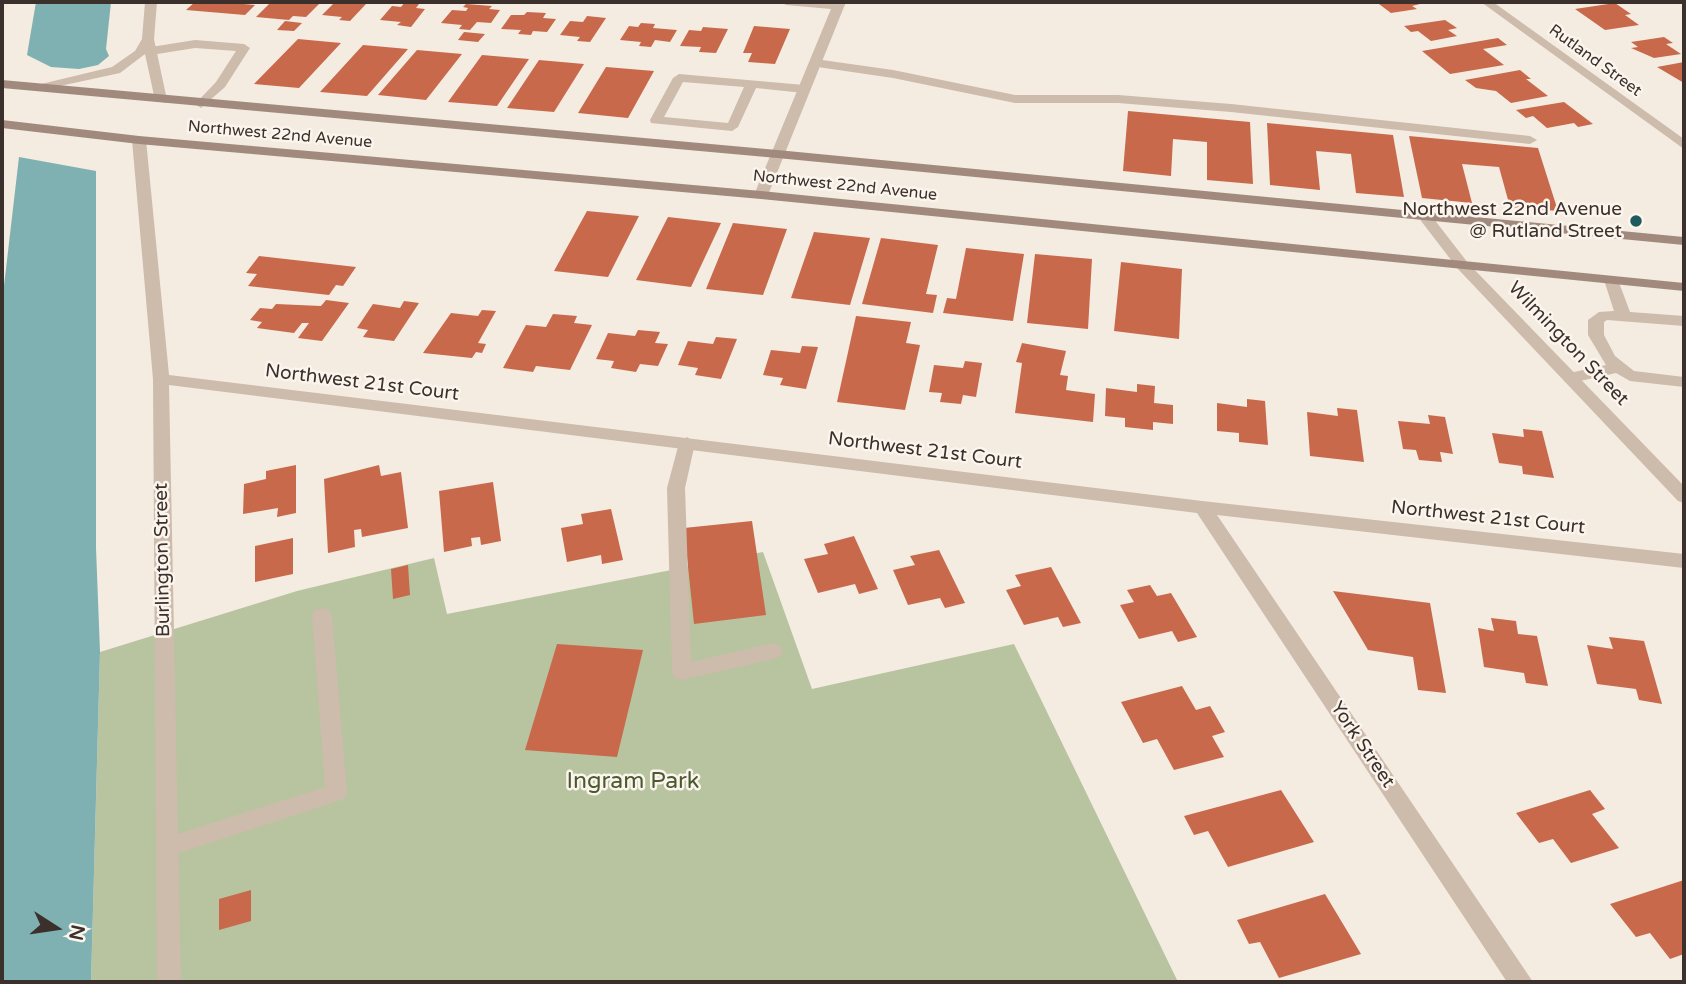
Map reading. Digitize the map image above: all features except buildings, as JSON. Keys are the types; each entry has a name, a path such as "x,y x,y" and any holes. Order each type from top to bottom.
{"main road":[{"name":"Northwest 22nd Avenue","path":"2,84 777,154 1684,241"},
{"name":"Northwest 22nd Avenue","path":"2,124 139,140 761,195 1684,287"}],"street":[{"path":"150,2 149,45 161,100"},
{"path":"761,195 839,4 786,2"},
{"name":"Rutland Street","path":"1486,2 1684,145"},
{"path":"41,88 116,71 149,45 195,44 244,48 221,84 201,103"},
{"path":"815,63 893,74 1015,99 1118,99 1219,107 1530,140"},
{"path":"751,84 732,127 656,120 679,78 751,84 804,89"},
{"name":"Burlington Street","path":"139,140 161,379 169,982"},
{"name":"Wilmington Street","path":"1424,217 1463,265 1684,497"},
{"path":"1611,280 1623,314"},
{"path":"1684,321 1623,314 1604,315 1596,320 1596,335 1609,359 1630,376 1684,382"},
{"path":"1571,378 1620,368"},
{"name":"Northwest 21st Court","path":"161,379 1202,507 1684,561"},
{"path":"687,443 676,488 682,671 773,651"},
{"name":"York Street","path":"1202,507 1521,982"},
{"path":"167,847 336,793 322,615"}],"green space":[{"name":"Ingram Park","path":"763,552 812,689 1014,644 1178,982 91,982 100,652 297,591 434,558 447,614"}],"water":[{"path":"36,2 111,2 106,49 109,56 98,65 79,69 51,67 27,55"},
{"path":"19,157 96,171 96,548 100,652 91,982 2,982 2,303"}],"place":[{"name":"Northwest 22nd Avenue @ Rutland Street","path":"1636,221"}]}
